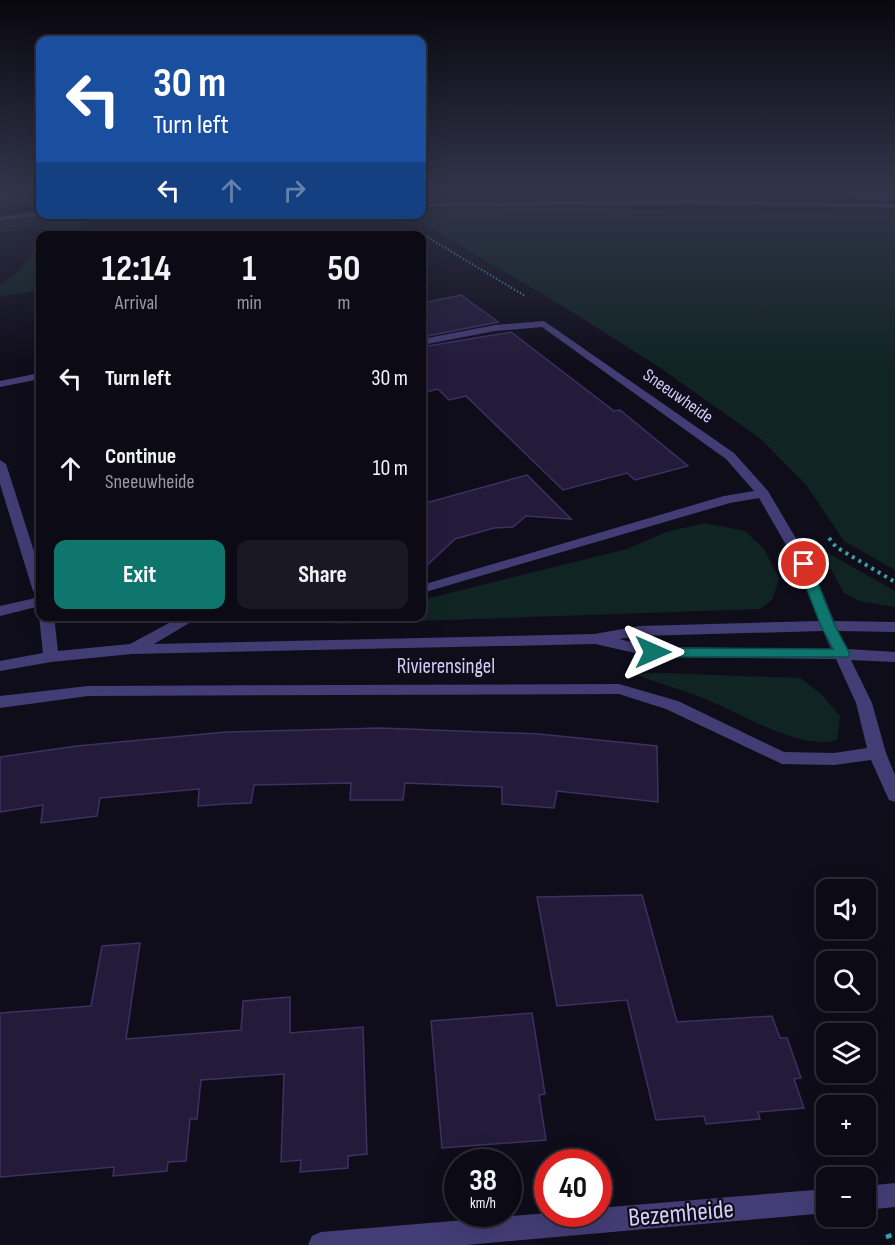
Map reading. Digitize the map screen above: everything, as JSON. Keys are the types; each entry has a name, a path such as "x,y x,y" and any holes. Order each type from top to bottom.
{"street":[{"name":"Sneeuwheide","path":"426,341 495,328 544,324 730,456 763,494 804,564 828,626 864,703 877,753 895,795"},
{"path":"0,384 36,377"},
{"path":"0,464 36,578"},
{"path":"426,588 729,499 763,494"},
{"path":"0,611 36,603"},
{"path":"47,621 51,657"},
{"name":"Rivierensingel","path":"132,649 185,621"},
{"name":"Rivierensingel","path":"0,666 51,657 132,649 594,639 640,631 828,626 895,627"},
{"name":"Rivierensingel","path":"594,639 653,652 843,654 895,657"},
{"name":"Rivierensingel","path":"0,702 88,690 619,689 672,705 782,758 834,759 877,753"},
{"path":"876,1197 895,1195"},
{"name":"Bezemheide","path":"321,1245 816,1202"}],"green space":[{"path":"36,248 36,291 0,297 0,285 18,272"},
{"path":"464,248 895,248 895,570 844,541 807,486 761,439 656,365"},
{"path":"705,523 745,531 764,549 779,579 772,600 760,609 426,621 426,599 627,549 666,532"},
{"path":"819,548 895,591 895,607 859,601 844,593"},
{"path":"344,621 417,621 331,624"},
{"path":"634,674 800,678 820,693 840,716 837,740 808,741 792,737 707,700"}],"building":[{"path":"461,295 498,322 426,336 426,302"},
{"path":"511,332 614,411 620,410 688,466 635,480 627,473 563,490 466,396 449,400 438,389 426,392 426,346"},
{"path":"527,475 571,519 526,516 513,527 494,528 455,539 426,566 426,503"},
{"path":"381,728 539,734 657,746 658,802 557,791 554,808 502,804 502,787 405,783 403,800 350,800 351,783 254,785 251,803 198,806 199,789 100,798 97,816 41,823 43,805 0,812 0,757 77,746 226,732"},
{"path":"642,895 677,1022 772,1016 780,1038 787,1038 801,1078 794,1079 804,1108 758,1112 760,1119 706,1124 704,1116 656,1120 627,1000 557,1006 537,897"},
{"path":"140,943 126,1039 241,1030 243,1001 290,997 290,1033 363,1027 367,1154 348,1156 348,1168 300,1172 301,1160 281,1162 284,1074 201,1080 197,1119 190,1119 186,1161 168,1162 167,1171 113,1176 114,1167 0,1177 0,1013 91,1006 102,946"},
{"path":"532,1013 545,1094 539,1095 546,1140 442,1148 431,1021"}],"route":[{"path":"653,652 843,654 828,626 804,564"}]}
